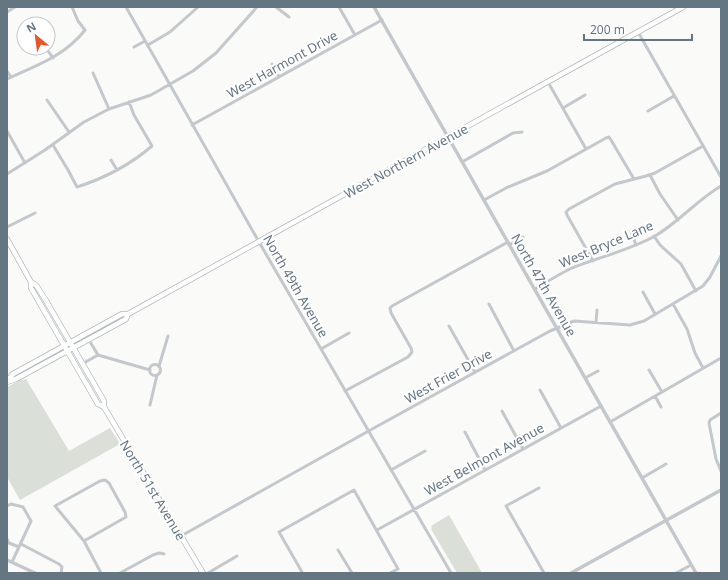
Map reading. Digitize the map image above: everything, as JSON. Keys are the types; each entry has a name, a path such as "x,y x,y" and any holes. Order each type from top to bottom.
{"main road":[{"name":"West Northern Avenue","path":"7,381 13,374 122,314 128,314 683,7"},
{"name":"North 51st Avenue","path":"7,239 31,282 31,288 67,352 98,404 104,407"},
{"name":"North 51st Avenue","path":"31,282 36,284 104,401 104,407 203,573"},
{"name":"West Northern Avenue","path":"7,381 16,380 73,349 126,319 128,314"}],"street":[{"path":"7,12 15,7"},
{"path":"7,79 53,58 69,46 85,30 78,21 72,7"},
{"name":"North 49th Avenue","path":"126,7 259,242 451,573"},
{"path":"148,45 170,32 198,7"},
{"path":"7,174 84,122 109,109 151,95 193,71 216,53 257,7"},
{"path":"276,7 289,17"},
{"path":"339,7 355,35"},
{"name":"North 47th Avenue","path":"374,7 696,573"},
{"name":"West Harmont Drive","path":"192,125 382,20"},
{"path":"638,32 721,177"},
{"path":"134,47 145,41"},
{"path":"272,64 279,77"},
{"path":"7,71 11,77"},
{"path":"93,73 109,109"},
{"path":"548,82 586,149"},
{"path":"563,108 585,95"},
{"path":"648,111 674,96"},
{"path":"47,100 69,132"},
{"path":"52,145 77,187 99,179 117,170 140,156 152,146 134,115 129,102"},
{"path":"7,131 25,163"},
{"path":"462,162 514,133 522,132"},
{"path":"484,200 508,187 539,175 609,137 634,179"},
{"path":"593,261 566,212 609,186 650,175 703,146"},
{"path":"111,160 117,170"},
{"path":"650,175 660,194 678,220"},
{"name":"West Bryce Lane","path":"535,289 566,271 654,236 678,220 705,196 721,186"},
{"path":"7,227 35,213"},
{"path":"631,231 636,244"},
{"path":"654,236 660,245 681,264 696,291"},
{"path":"345,391 408,357 412,352 390,308 392,306 509,243 523,237"},
{"name":"West Frier Drive","path":"181,536 557,328 574,321 630,325 640,322 696,291 707,282 721,256"},
{"path":"643,292 655,314"},
{"path":"489,304 514,351"},
{"path":"673,304 687,328 695,353 703,368"},
{"path":"596,322 597,310"},
{"path":"449,326 475,372"},
{"path":"321,349 349,333"},
{"path":"150,405 157,375 161,371 159,366 168,336"},
{"path":"89,340 98,355 150,370 152,374 157,375"},
{"path":"82,364 98,355"},
{"path":"610,422 721,358"},
{"path":"150,370 153,365 159,366"},
{"path":"649,370 662,392"},
{"path":"586,378 598,371"},
{"path":"540,390 561,428"},
{"path":"655,396 661,407"},
{"name":"West Belmont Avenue","path":"377,530 601,406"},
{"path":"502,411 523,449"},
{"path":"721,413 710,420 716,459 721,471"},
{"path":"465,432 486,470"},
{"path":"391,470 425,451"},
{"path":"642,478 666,464"},
{"path":"84,541 126,517 126,512 109,483 105,480 100,481 56,506 84,541 101,573"},
{"path":"539,488 506,506 544,573"},
{"path":"301,573 279,532 354,490 398,569 390,573"},
{"path":"571,573 721,490"},
{"path":"7,506 11,504 23,507 32,521 12,562"},
{"path":"7,539 9,543 20,546 59,564 62,567 61,573"},
{"path":"338,550 352,573"},
{"path":"120,573 153,555 159,553 164,554"},
{"path":"208,573 237,556"},
{"path":"7,560 35,573"},
{"path":"676,573 691,564"}],"shaded area":[{"path":"26,379 69,451 110,428 120,444 20,500 7,477 7,387"},
{"path":"449,515 482,573 457,573 431,529 431,526"}]}
